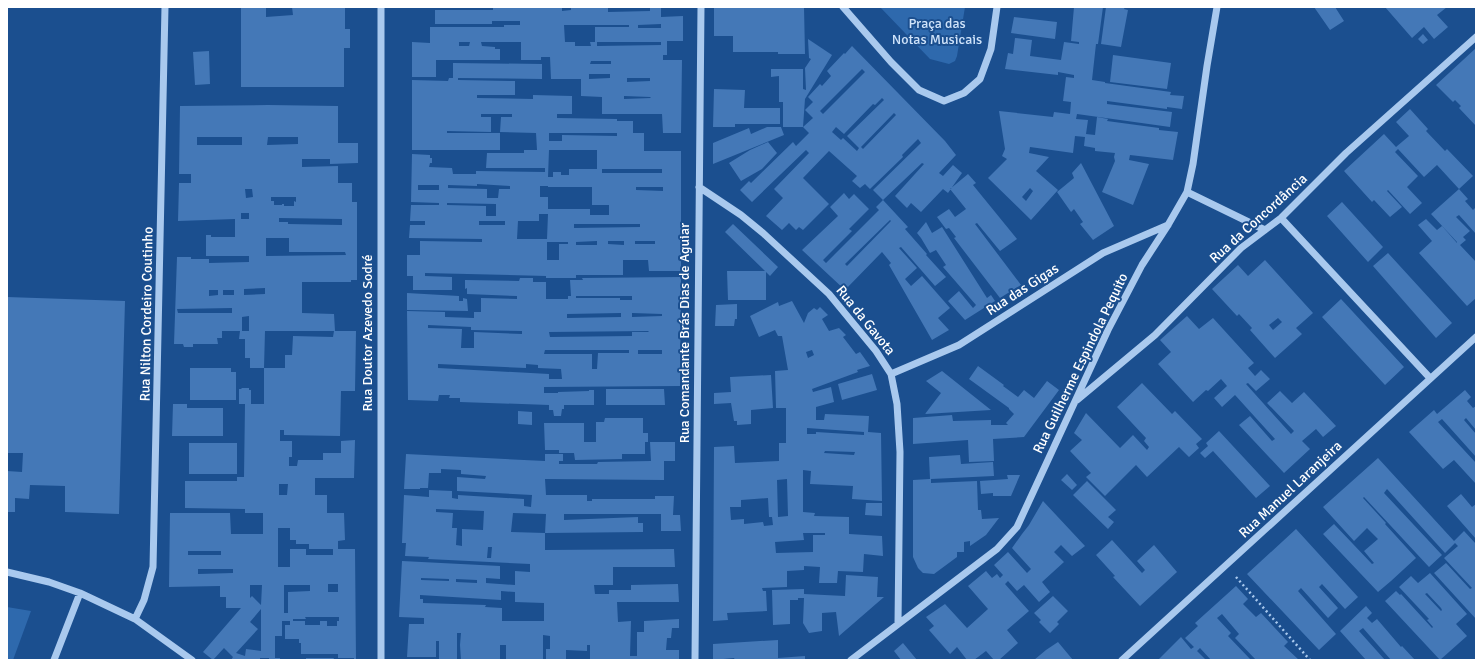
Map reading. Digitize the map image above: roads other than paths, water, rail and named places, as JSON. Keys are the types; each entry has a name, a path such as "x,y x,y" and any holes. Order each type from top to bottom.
{"street":[{"name":"Rua Nilton Cordeiro Coutinho","path":"135,619 144,600 153,567 166,7"},
{"name":"Rua Doutor Azevedo Sodré","path":"381,7 381,660"},
{"name":"Rua Comandante Brás Dias de Aguiar","path":"695,660 701,7"},
{"path":"843,7 891,62 919,90 944,101 964,93 980,79 991,49 998,7"},
{"name":"Rua Guilherme Espindola Pequito","path":"851,660 997,549 1017,527 1108,330 1142,265 1187,192 1193,164 1217,7"},
{"name":"Rua da Concordância","path":"1076,402 1155,335 1241,248 1281,218 1346,153 1476,37"},
{"name":"Rua da Gavota","path":"699,187 752,224 829,294 876,351 891,374 897,404 900,452 898,624"},
{"path":"1187,192 1264,230"},
{"path":"1281,218 1430,378"},
{"name":"Rua das Gigas","path":"891,374 958,345 1103,253 1168,225"},
{"name":"Rua Manuel Laranjeira","path":"1122,660 1476,337"},
{"path":"7,572 49,582 80,593 135,619 192,660"},
{"path":"54,660 80,593"}],"park label":[{"name":"Praça das Notas Musicais","path":"937,32"}]}
